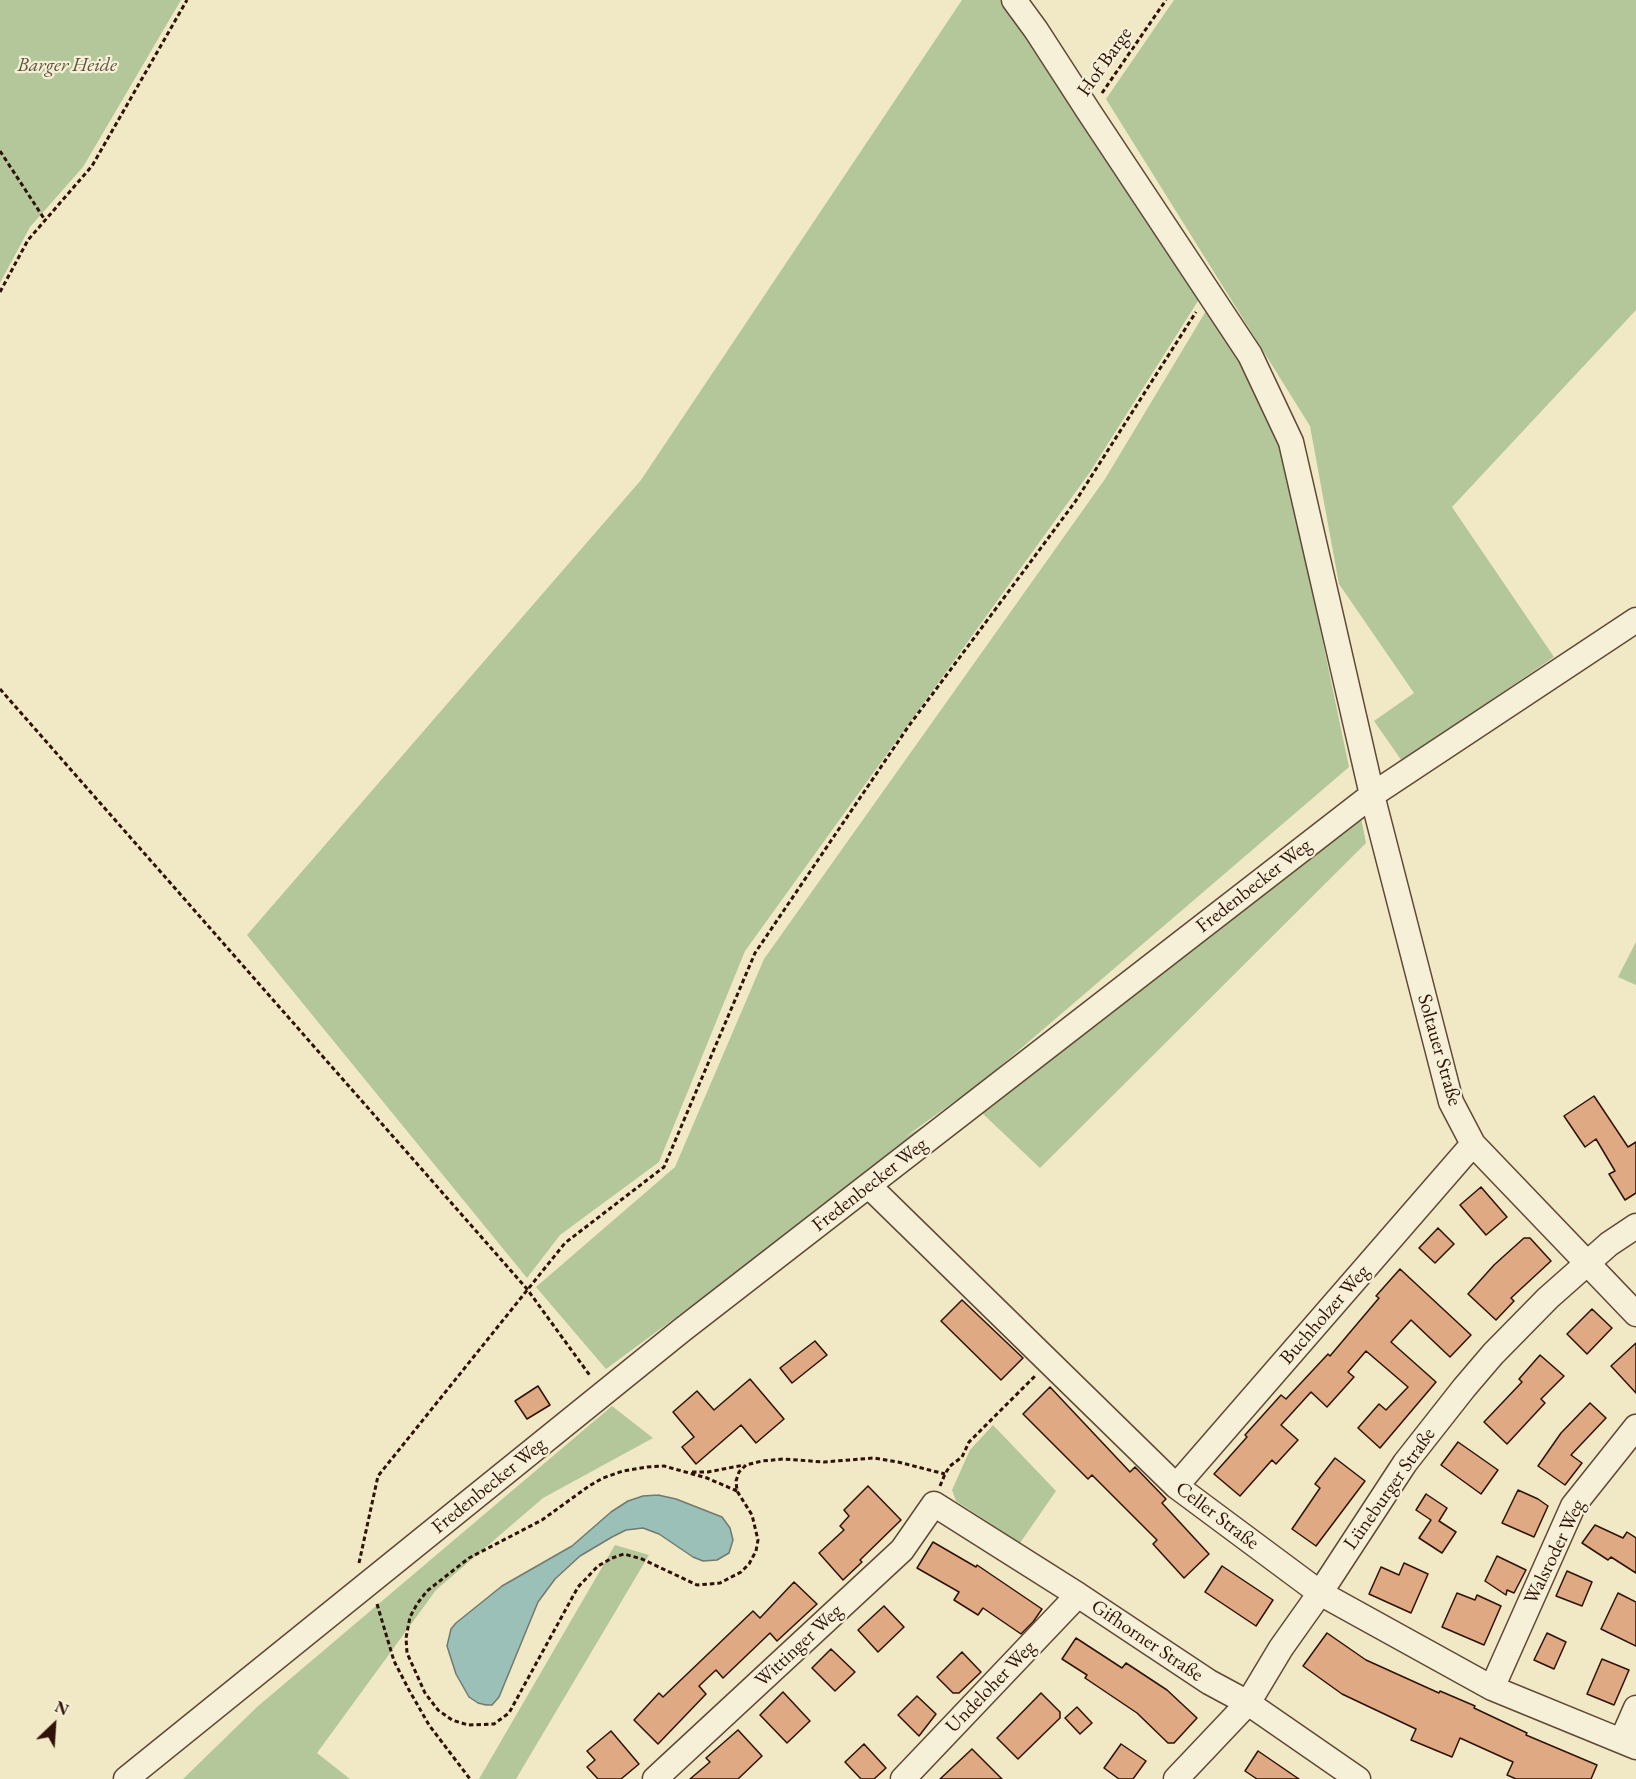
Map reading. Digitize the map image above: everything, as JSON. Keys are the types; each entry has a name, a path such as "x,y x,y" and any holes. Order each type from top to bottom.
{"street":[{"name":"Soltauer Straße","path":"1014,0 1250,355 1291,442 1372,795 1451,1102 1473,1144 1636,1314"},
{"name":"Fredenbecker Weg","path":"126,1779 365,1575 603,1393 1372,795 1636,620"},
{"name":"Buchholzer Weg","path":"1176,1486 1473,1144"},
{"name":"Celler Straße","path":"869,1186 1176,1486 1320,1593 1492,1688 1629,1743"},
{"name":"Lüneburger Straße","path":"1176,1779 1248,1703 1281,1648 1405,1463 1442,1414 1521,1324 1588,1262 1622,1234 1636,1226"},
{"name":"Walsroder Weg","path":"1492,1688 1573,1506 1636,1427"},
{"name":"Gifhorner Straße","path":"934,1504 1078,1595 1209,1682 1248,1703 1359,1779"},
{"name":"Wittinger Weg","path":"655,1779 902,1550 934,1504"},
{"name":"Undeloher Weg","path":"903,1779 1078,1595"},
{"path":"1629,1743 1636,1708"}],"path":[{"path":"0,292 28,240 93,166 187,0"},
{"name":"Hof Barge","path":"1089,112 1166,0"},
{"path":"0,151 45,220"},
{"path":"470,1779 429,1725 394,1661 365,1575 378,1476 565,1243 664,1167 755,954 908,727 1076,502 1209,292"},
{"path":"0,689 527,1289 603,1393"},
{"path":"934,1504 945,1474 950,1466 962,1457 969,1442 1049,1363"},
{"path":"686,1471 708,1472 783,1459 824,1462 874,1458 945,1474"},
{"path":"737,1491 686,1471 664,1466 647,1467 603,1478 588,1486 542,1520 469,1558 427,1591 410,1617 406,1638 407,1653 425,1693 438,1710 452,1720 468,1725 494,1724 509,1713 578,1587 587,1576 612,1558 624,1554 642,1558 697,1585 720,1583 741,1572 749,1564 756,1551 758,1540 752,1515 737,1491 736,1481 739,1472 746,1465"}],"green space":[{"name":"Barger Heide","path":"0,0 181,0 83,167 30,227 0,283"},
{"path":"962,0 1000,0 1203,293 1090,472 745,951 659,1162 560,1235 527,1278 247,935 641,480"},
{"path":"1174,0 1636,0 1636,310 1452,507 1554,657 1402,761 1374,721 1414,693 1339,584 1310,426 1106,99"},
{"path":"1209,306 1256,383 1283,452 1349,767 983,1081 905,1137 984,1090 606,1369 536,1287 675,1167 764,959 1105,479"},
{"path":"1361,818 1366,843 1040,1168 981,1112"},
{"path":"1636,942 1636,985 1618,977"},
{"path":"612,1406 653,1438 543,1498 436,1590 317,1753 350,1779 183,1779 257,1707"},
{"path":"993,1425 1056,1491 1020,1543 956,1501 952,1490 970,1450"},
{"path":"615,1545 649,1555 516,1779 479,1779"}],"water":[{"path":"658,1495 676,1499 722,1517 730,1528 733,1540 729,1553 717,1560 703,1561 693,1557 659,1534 643,1528 626,1530 612,1537 580,1556 555,1579 538,1602 499,1697 492,1705 478,1703 469,1697 456,1674 447,1646 451,1629 456,1623 502,1586 572,1546 611,1512 628,1501 643,1496"}],"building":[{"path":"1594,1096 1628,1147 1636,1142 1636,1193 1625,1200 1609,1174 1615,1171 1596,1139 1585,1147 1564,1116"},
{"path":"1481,1187 1507,1217 1486,1235 1460,1205"},
{"path":"1438,1228 1454,1244 1435,1263 1419,1248"},
{"path":"1524,1238 1530,1238 1551,1261 1511,1298 1514,1301 1496,1320 1468,1294 1494,1265"},
{"path":"1400,1269 1471,1335 1450,1357 1411,1320 1391,1342 1436,1382 1380,1448 1358,1428 1379,1404 1386,1410 1408,1387 1366,1351 1348,1372 1354,1377 1327,1407 1311,1392 1281,1425 1298,1440 1276,1464 1272,1460 1240,1496 1214,1474 1281,1395 1286,1399 1328,1354 1330,1356 1379,1298 1376,1296"},
{"path":"962,1300 1023,1358 1001,1380 941,1321"},
{"path":"1592,1309 1612,1328 1587,1354 1567,1334"},
{"path":"815,1341 827,1355 792,1383 780,1368"},
{"path":"1636,1343 1636,1393 1611,1366"},
{"path":"1540,1355 1564,1376 1541,1399 1545,1403 1507,1444 1484,1422 1522,1382 1519,1379"},
{"path":"750,1379 784,1419 756,1443 741,1425 696,1464 682,1447 694,1437 673,1412 697,1391 714,1410"},
{"path":"538,1386 550,1405 527,1419 515,1401"},
{"path":"1050,1387 1130,1472 1135,1467 1166,1499 1162,1503 1209,1554 1184,1578 1153,1544 1157,1540 1092,1475 1088,1479 1023,1414"},
{"path":"1590,1403 1606,1418 1571,1455 1582,1463 1565,1485 1538,1466 1561,1433"},
{"path":"1458,1442 1498,1470 1481,1494 1441,1465"},
{"path":"1335,1458 1365,1481 1316,1546 1292,1529 1320,1488 1315,1484"},
{"path":"868,1486 901,1520 843,1580 819,1553 844,1530 840,1526 849,1516 844,1510"},
{"path":"1518,1490 1548,1506 1534,1537 1502,1523"},
{"path":"1426,1494 1447,1508 1439,1521 1456,1532 1442,1553 1419,1538 1431,1520 1416,1510"},
{"path":"1595,1525 1623,1538 1627,1532 1636,1538 1636,1573 1611,1557 1608,1560 1582,1543"},
{"path":"933,1542 976,1567 977,1565 1042,1609 1033,1622 1021,1634 983,1608 978,1615 954,1600 959,1592 917,1568"},
{"path":"1497,1556 1526,1570 1514,1593 1507,1590 1506,1595 1485,1581"},
{"path":"1404,1563 1428,1574 1411,1613 1369,1594 1381,1567 1399,1575"},
{"path":"1222,1566 1273,1600 1256,1626 1205,1592"},
{"path":"1567,1571 1592,1582 1582,1606 1556,1596"},
{"path":"794,1582 817,1604 777,1641 770,1633 723,1678 716,1670 699,1686 706,1694 658,1744 634,1720 659,1693 663,1697 753,1611 760,1618"},
{"path":"1457,1593 1475,1600 1477,1595 1501,1606 1484,1645 1442,1627"},
{"path":"1618,1593 1636,1602 1636,1646 1601,1629"},
{"path":"884,1606 904,1627 878,1652 858,1630"},
{"path":"1327,1633 1366,1660 1439,1693 1440,1691 1475,1706 1474,1708 1527,1733 1526,1735 1597,1765 1591,1779 1516,1779 1507,1775 1513,1762 1460,1738 1452,1757 1411,1740 1416,1729 1342,1694 1303,1666"},
{"path":"1547,1633 1566,1642 1554,1669 1534,1660"},
{"path":"1076,1638 1122,1668 1126,1663 1167,1690 1197,1718 1174,1743 1168,1743 1137,1713 1085,1678 1087,1675 1062,1659"},
{"path":"831,1649 855,1672 835,1691 812,1668"},
{"path":"962,1652 981,1672 959,1693 953,1693 937,1677"},
{"path":"1602,1659 1629,1670 1614,1705 1587,1694"},
{"path":"783,1692 810,1721 787,1743 760,1715"},
{"path":"1041,1693 1060,1712 1060,1718 1018,1759 997,1738"},
{"path":"917,1696 936,1714 919,1736 898,1715"},
{"path":"1077,1707 1092,1723 1080,1734 1065,1718"},
{"path":"738,1730 762,1756 738,1779 690,1779 710,1762 706,1758"},
{"path":"611,1731 639,1764 621,1779 598,1779 587,1767 595,1760 587,1751"},
{"path":"864,1744 886,1768 874,1779 861,1779 845,1762"},
{"path":"1121,1744 1146,1761 1133,1779 1119,1779 1104,1768"},
{"path":"972,1749 1002,1779 940,1779"},
{"path":"1258,1751 1299,1779 1257,1779 1245,1771"}]}
